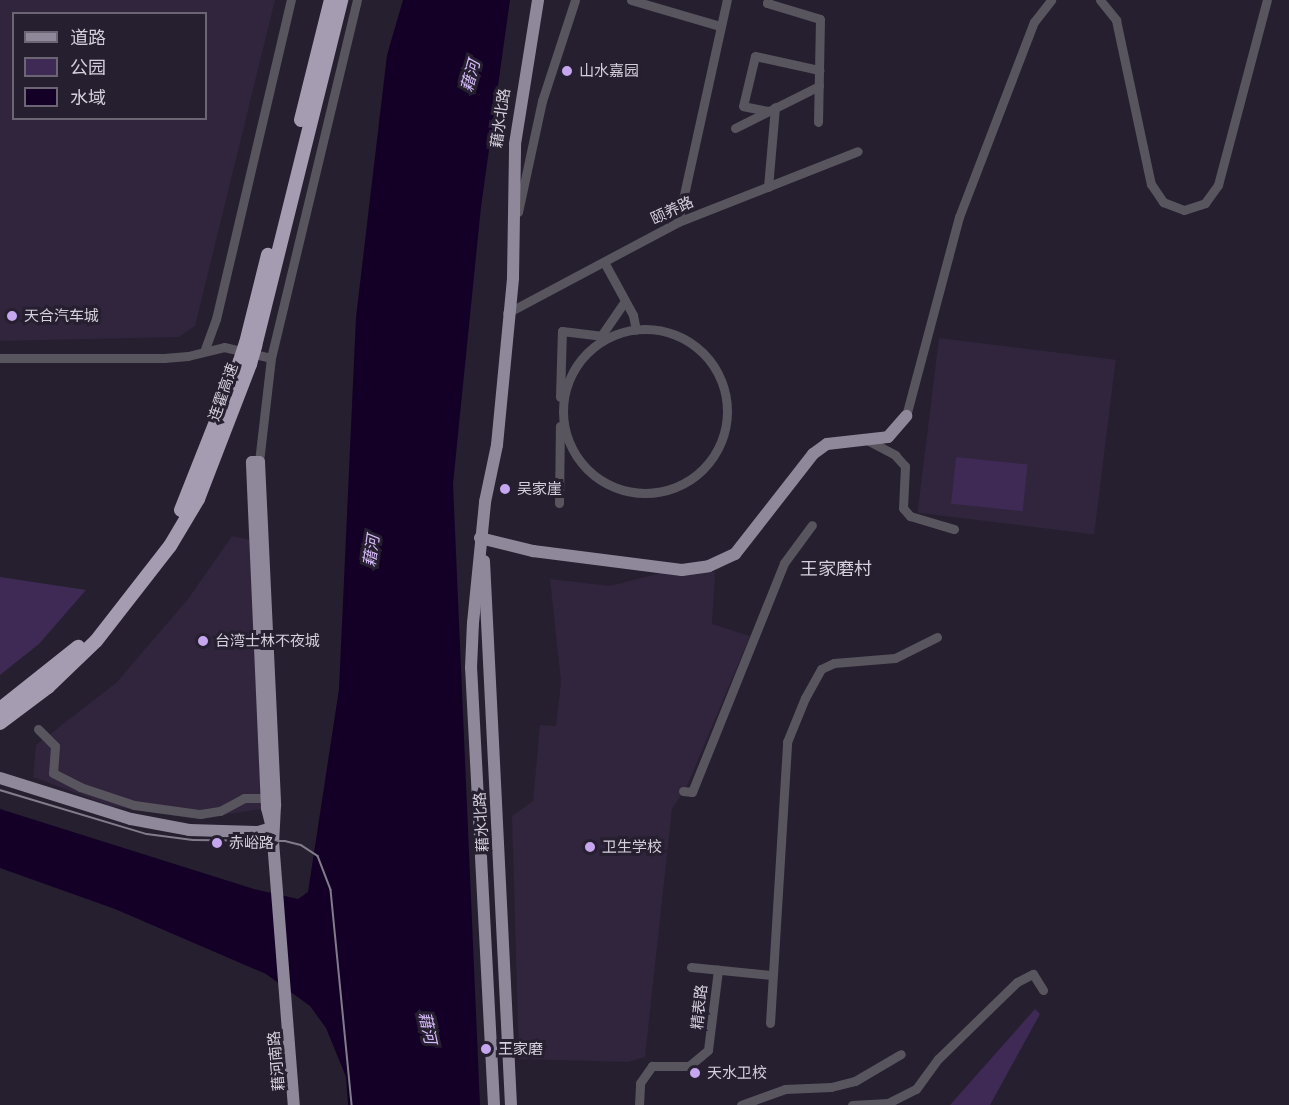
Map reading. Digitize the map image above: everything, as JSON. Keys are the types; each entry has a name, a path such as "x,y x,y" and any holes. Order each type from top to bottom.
{"highway":[{"name":"连霍高速","path":"250,344 331,0"},
{"name":"连霍高速","path":"2,717 88,639 148,567 193,498 245,362 341,0"}],"main road":[{"name":"藉水北路","path":"494,1105 471,668 480,538 497,445 507,314 513,278 517,217 515,144 536,0"},
{"name":"藉水北路","path":"513,278 509,143 536,0"},
{"path":"480,538 533,551 682,570 710,566 735,554 820,449 827,444 869,441 888,437 906,416"},
{"path":"252,462 260,462 275,806 272,828 266,798 252,462"},
{"name":"藉水北路","path":"480,538 486,582 485,639 511,1105"},
{"path":"0,778 132,819 166,826 258,832 272,828"},
{"name":"藉河南路","path":"272,828 294,1105"}],"street":[{"path":"204,349 216,319 291,0"},
{"path":"260,462 271,358 357,0"},
{"path":"517,217 542,101 576,0"},
{"path":"631,0 720,26"},
{"path":"678,222 727,0"},
{"path":"768,0 767,3 820,19 818,122"},
{"path":"906,416 959,217 1034,22 1051,0"},
{"path":"1100,0 1116,20 1150,184 1163,202 1184,210 1205,203 1218,185 1267,0"},
{"path":"772,109 743,106 754,57 819,70"},
{"path":"735,128 819,86"},
{"path":"768,187 772,109"},
{"name":"颐养路","path":"507,314 678,222 858,151"},
{"path":"604,262 625,301 636,330"},
{"path":"559,503 562,331 601,336 625,301"},
{"path":"636,330 666,332 698,348 715,368 726,402 723,437 711,461 684,484 650,494 615,488 592,475 575,455 563,421 564,394 579,362 606,339 636,330"},
{"path":"0,358 164,358 188,356 204,349 224,347 271,358"},
{"path":"869,441 894,454 905,466 903,508 910,516 954,529"},
{"path":"683,791 692,792 784,563 812,525"},
{"path":"770,1023 771,975 787,742 805,698 821,669 834,663 895,658 937,637"},
{"path":"38,729 55,746 53,773 80,787 134,805 200,814 220,811 244,798 266,798"},
{"path":"691,967 771,975"},
{"name":"精表路","path":"639,1105 645,1076 652,1066 689,1066 708,1050 718,970"},
{"path":"852,1105 888,1102 916,1089 938,1059 1017,982 1033,974 1043,990"},
{"path":"741,1105 785,1089 831,1087 855,1081 901,1054"}],"shaded area":[{"path":"0,0 275,0 195,326 179,337 0,341"},
{"path":"939,338 1116,360 1094,534 918,513"},
{"name":"台湾士林不夜城","path":"232,536 250,540 261,809 197,819 111,806 33,777 36,745 116,683 188,599"},
{"name":"卫生学校","path":"669,571 715,572 712,624 750,636 687,786 672,809 645,1057 628,1062 519,1059 512,816 533,801 540,725 556,726 561,682 550,579 610,586"}],"green space":[{"path":"956,457 1028,465 1023,511 951,504"},
{"path":"0,577 86,590 39,644 0,675"},
{"path":"1035,1009 1040,1014 990,1105 950,1105"}],"water":[{"name":"藉河","path":"403,0 510,0 481,207 453,484 480,1105 348,1105 346,1077 326,1028 310,1006 266,974 115,909 0,868 0,809 254,889 298,899 308,892 339,689 356,317 387,55"}],"tram line":[{"path":"0,790 147,834 193,840 285,841 301,845 318,856 331,890 352,1105"}],"place":[{"name":"山水嘉园","path":"567,71"},
{"name":"天合汽车城","path":"12,316"},
{"name":"吴家崖","path":"505,489"},
{"name":"台湾士林不夜城","path":"203,641"},
{"name":"赤峪路","path":"217,843"},
{"name":"卫生学校","path":"590,847"},
{"name":"王家磨","path":"486,1049"},
{"name":"天水卫校","path":"695,1073"}],"district":[{"name":"王家磨村","path":"836,569"}]}
